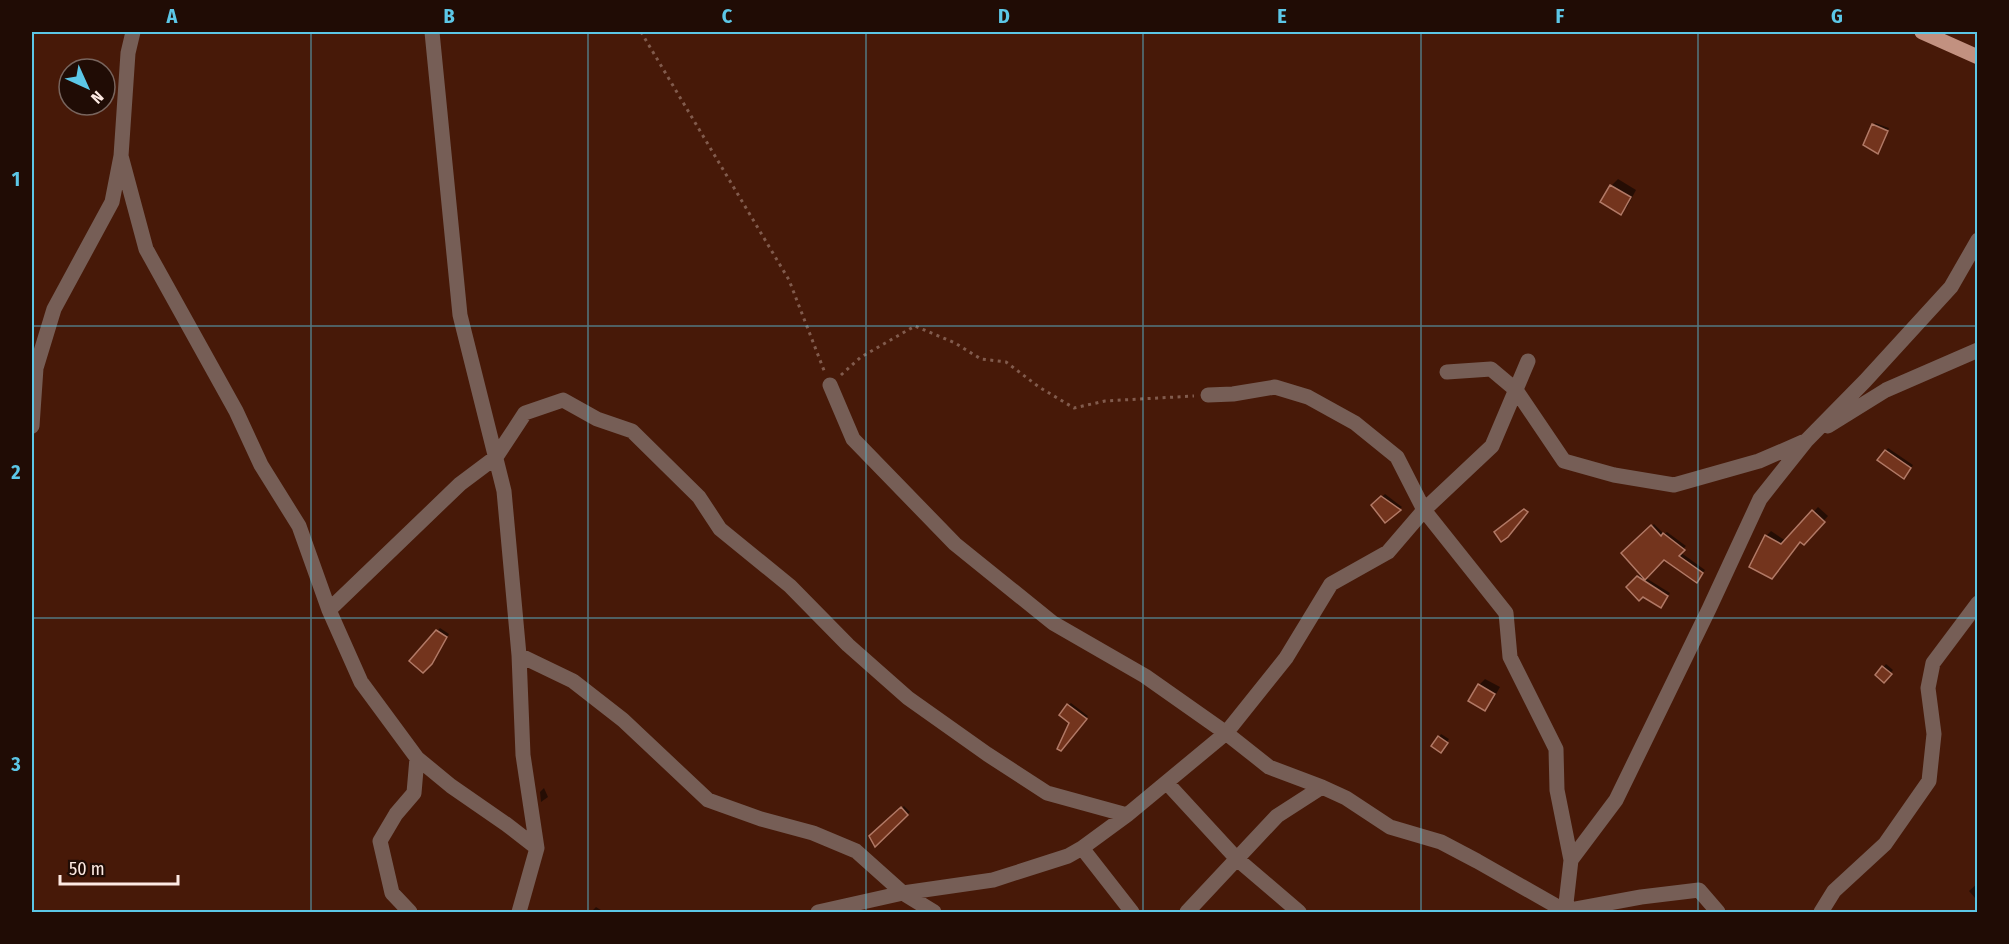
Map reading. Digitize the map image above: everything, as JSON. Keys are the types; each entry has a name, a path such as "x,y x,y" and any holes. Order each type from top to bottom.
{"main road":[{"path":"1922,32 1977,57"}],"street":[{"path":"32,426 36,368 54,309 112,202 122,156 128,53 133,32"},
{"path":"432,32 460,315 504,491 519,655 523,755 537,848 519,912"},
{"path":"122,156 146,249 237,411 261,465 299,526 329,610 361,682 417,758 451,786 537,848"},
{"path":"1571,860 1616,800 1760,499 1806,441 1951,288 1977,240"},
{"path":"1447,372 1491,369 1515,390 1564,460 1614,475 1674,485 1759,461 1806,441 1886,390 1977,350"},
{"path":"818,912 903,893 993,880 1068,856 1127,815 1226,733 1286,658 1332,584 1388,552 1424,510 1492,446 1528,361"},
{"path":"830,385 853,439 955,544 1053,623 1145,676 1226,733 1269,767 1346,798 1390,827 1441,842 1565,912 1641,897 1699,890 1718,912"},
{"path":"1208,395 1233,394 1275,387 1308,397 1355,423 1397,457 1424,510 1506,613 1510,657 1556,749 1557,790 1571,860 1565,912"},
{"path":"329,610 460,484 496,458 525,413 563,400 597,419 632,432 699,497 720,529 790,586 848,645 908,698 1047,793 1127,815"},
{"path":"1821,912 1834,891 1885,844 1929,781 1934,734 1928,688 1933,663 1977,603"},
{"path":"519,655 573,681 623,720 708,800 761,819 813,833 856,851 903,893 934,912"},
{"path":"410,912 392,893 380,841 396,814 414,793 417,758"},
{"path":"1167,783 1237,859 1299,912"},
{"path":"1187,912 1277,816 1322,787"},
{"path":"1082,848 1132,912"}],"path":[{"path":"641,32 789,280 830,385 861,357 915,326 955,342 981,359 1006,362 1039,387 1074,408 1105,401 1208,395"}],"building":[{"path":"1872,124 1888,131 1878,154 1863,145"},
{"path":"1610,185 1631,197 1621,215 1600,202"},
{"path":"1885,450 1911,468 1904,479 1877,460"},
{"path":"1381,496 1401,510 1385,523 1371,505"},
{"path":"1524,509 1528,512 1508,537 1501,542 1494,532"},
{"path":"1812,510 1825,522 1804,545 1800,542 1772,579 1749,567 1765,535 1781,544"},
{"path":"1651,525 1661,536 1663,533 1685,550 1679,556 1703,573 1697,583 1664,560 1645,580 1621,553"},
{"path":"1637,576 1668,596 1661,608 1643,597 1639,601 1626,587"},
{"path":"436,630 447,637 432,664 423,673 409,661"},
{"path":"1882,666 1892,674 1884,683 1875,675"},
{"path":"1478,684 1495,694 1485,711 1468,701"},
{"path":"1067,704 1087,719 1061,751 1057,749 1069,723 1059,715"},
{"path":"1438,736 1448,743 1441,753 1431,746"},
{"path":"901,807 908,815 875,847 869,836"}]}
